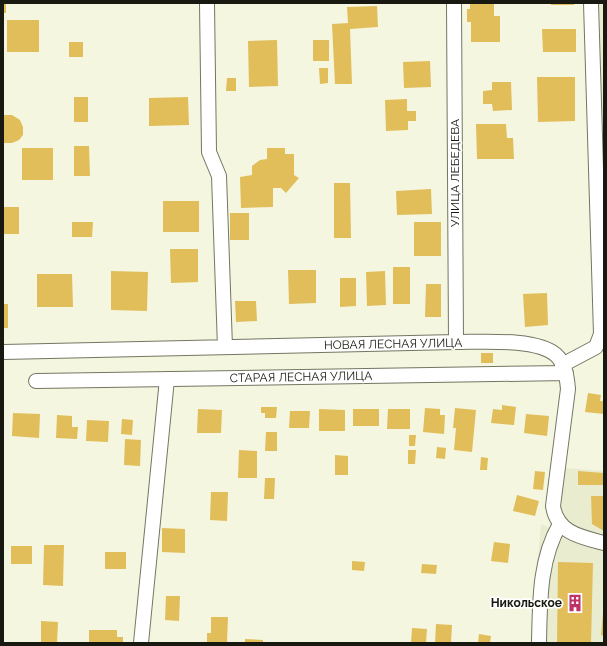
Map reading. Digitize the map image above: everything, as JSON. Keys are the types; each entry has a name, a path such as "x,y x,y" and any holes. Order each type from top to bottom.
{"street":[{"path":"207,3 209,152 219,176 225,346"},
{"name":"УЛИЦА ЛЕБЕДЕВА","path":"454,3 456,342"},
{"path":"592,3 601,334 596,347 564,369 568,389 553,506 554,515 560,524 575,535 604,543"},
{"name":"НОВАЯ ЛЕСНАЯ УЛИЦА","path":"3,352 456,342 530,344 545,348 557,356 564,369"},
{"name":"СТАРАЯ ЛЕСНАЯ УЛИЦА","path":"36,382 564,369"},
{"path":"141,643 167,379"},
{"path":"539,643 541,581 552,537 560,524"}],"shaded area":[{"path":"599,3 604,3 604,183"},
{"path":"564,468 604,471 604,537 586,534 570,524 563,516 559,499"},
{"path":"541,524 604,552 604,643 530,643"}],"building":[{"path":"3,3 6,3 6,13 3,13"},
{"path":"470,3 494,3 494,16 500,16 500,42 471,42 471,22 467,22 467,9 470,9"},
{"path":"551,3 574,3 574,5 551,5"},
{"path":"377,6 378,27 350,29 352,84 335,84 332,24 348,23 347,7"},
{"path":"7,20 39,20 39,52 7,52"},
{"path":"542,29 576,29 576,52 543,52"},
{"path":"277,40 278,86 249,87 248,41"},
{"path":"313,40 329,40 329,61 313,61"},
{"path":"69,42 83,42 83,57 69,57"},
{"path":"430,61 431,87 404,88 403,62"},
{"path":"319,68 328,68 328,83 320,84"},
{"path":"537,77 575,77 575,121 538,122"},
{"path":"227,78 236,78 236,91 226,91"},
{"path":"492,82 511,82 512,110 493,111 492,104 483,104 483,91 492,90"},
{"path":"74,97 88,97 88,122 74,122"},
{"path":"188,97 189,125 149,126 149,98"},
{"path":"407,99 407,111 416,111 416,121 408,121 408,130 386,131 385,100"},
{"path":"3,115 12,115 20,120 23,127 23,135 19,140 12,143 3,143"},
{"path":"476,124 506,124 507,138 513,138 514,159 477,159"},
{"path":"74,146 89,146 90,176 74,176"},
{"path":"22,148 53,148 53,180 22,180"},
{"path":"267,148 285,148 285,154 294,154 294,175 299,178 286,193 281,188 273,188 273,207 241,208 240,177 252,175 252,166 260,160 267,159"},
{"path":"334,183 350,183 351,238 334,238"},
{"path":"431,189 432,214 397,215 396,191"},
{"path":"163,201 199,201 199,232 163,232"},
{"path":"3,207 19,207 19,234 3,234"},
{"path":"230,213 249,213 249,240 230,240"},
{"path":"72,222 93,222 92,237 72,237"},
{"path":"414,222 441,222 441,256 414,256"},
{"path":"170,249 198,249 198,282 171,283"},
{"path":"393,267 410,267 410,304 393,304"},
{"path":"288,270 316,270 316,303 289,304"},
{"path":"111,271 148,272 147,311 111,310"},
{"path":"385,271 386,305 367,306 366,272"},
{"path":"37,274 72,274 73,307 37,307"},
{"path":"340,278 356,278 356,306 340,307"},
{"path":"426,284 441,284 441,317 425,317"},
{"path":"547,293 548,325 525,327 523,294"},
{"path":"235,301 256,301 257,321 236,322"},
{"path":"3,304 8,304 8,328 3,328"},
{"path":"481,353 493,353 493,363 481,363"},
{"path":"588,393 601,395 600,401 604,401 604,414 585,412"},
{"path":"502,405 516,407 514,425 491,423 493,409 502,410"},
{"path":"261,407 277,407 276,418 265,418 265,413 261,413"},
{"path":"425,408 440,409 440,415 445,415 444,434 423,432"},
{"path":"455,408 476,410 472,452 454,450 456,428 453,428"},
{"path":"198,409 222,410 221,433 197,433"},
{"path":"319,409 345,410 345,431 319,431"},
{"path":"353,409 379,409 379,426 353,426"},
{"path":"388,409 410,409 410,429 387,429"},
{"path":"290,411 310,411 309,428 289,428"},
{"path":"13,413 40,414 39,438 12,436"},
{"path":"526,414 549,416 547,436 524,433"},
{"path":"57,415 72,416 72,427 78,427 77,439 56,438"},
{"path":"122,419 133,420 132,435 121,434"},
{"path":"87,420 109,421 108,442 86,441"},
{"path":"266,432 277,432 277,451 265,451"},
{"path":"409,435 416,435 415,446 409,446"},
{"path":"125,439 141,440 140,466 124,465"},
{"path":"437,447 446,448 445,459 436,458"},
{"path":"239,450 257,451 257,478 238,478"},
{"path":"408,450 416,450 415,464 408,464"},
{"path":"335,455 348,456 348,475 335,475"},
{"path":"481,457 488,458 487,470 480,470"},
{"path":"535,471 545,472 543,490 533,489"},
{"path":"578,471 604,473 604,485 578,485"},
{"path":"265,478 275,478 274,499 264,499"},
{"path":"211,492 228,492 227,521 210,520"},
{"path":"517,495 539,501 535,516 513,511"},
{"path":"591,496 604,496 604,531 592,524"},
{"path":"162,528 185,529 185,553 162,552"},
{"path":"494,542 510,544 508,563 491,561"},
{"path":"44,545 64,545 63,586 43,585"},
{"path":"11,546 32,546 32,564 11,564"},
{"path":"105,552 126,552 126,569 105,569"},
{"path":"352,561 365,562 364,571 352,570"},
{"name":"Никольское","path":"558,562 593,563 591,643 557,643"},
{"path":"422,564 437,565 436,574 421,573"},
{"path":"166,596 180,596 179,621 165,620"},
{"path":"604,613 604,636 601,635"},
{"path":"211,617 228,617 227,643 207,643 207,633 211,633"},
{"path":"41,621 58,622 57,643 41,643"},
{"path":"436,624 452,625 451,643 435,643"},
{"path":"412,628 427,629 426,643 411,643"},
{"path":"89,630 117,630 117,637 123,637 123,643 89,643"},
{"path":"479,634 491,636 490,643 478,643"},
{"path":"245,639 263,640 263,643 245,643"}],"place":[{"name":"Никольское","path":"575,603"}]}
